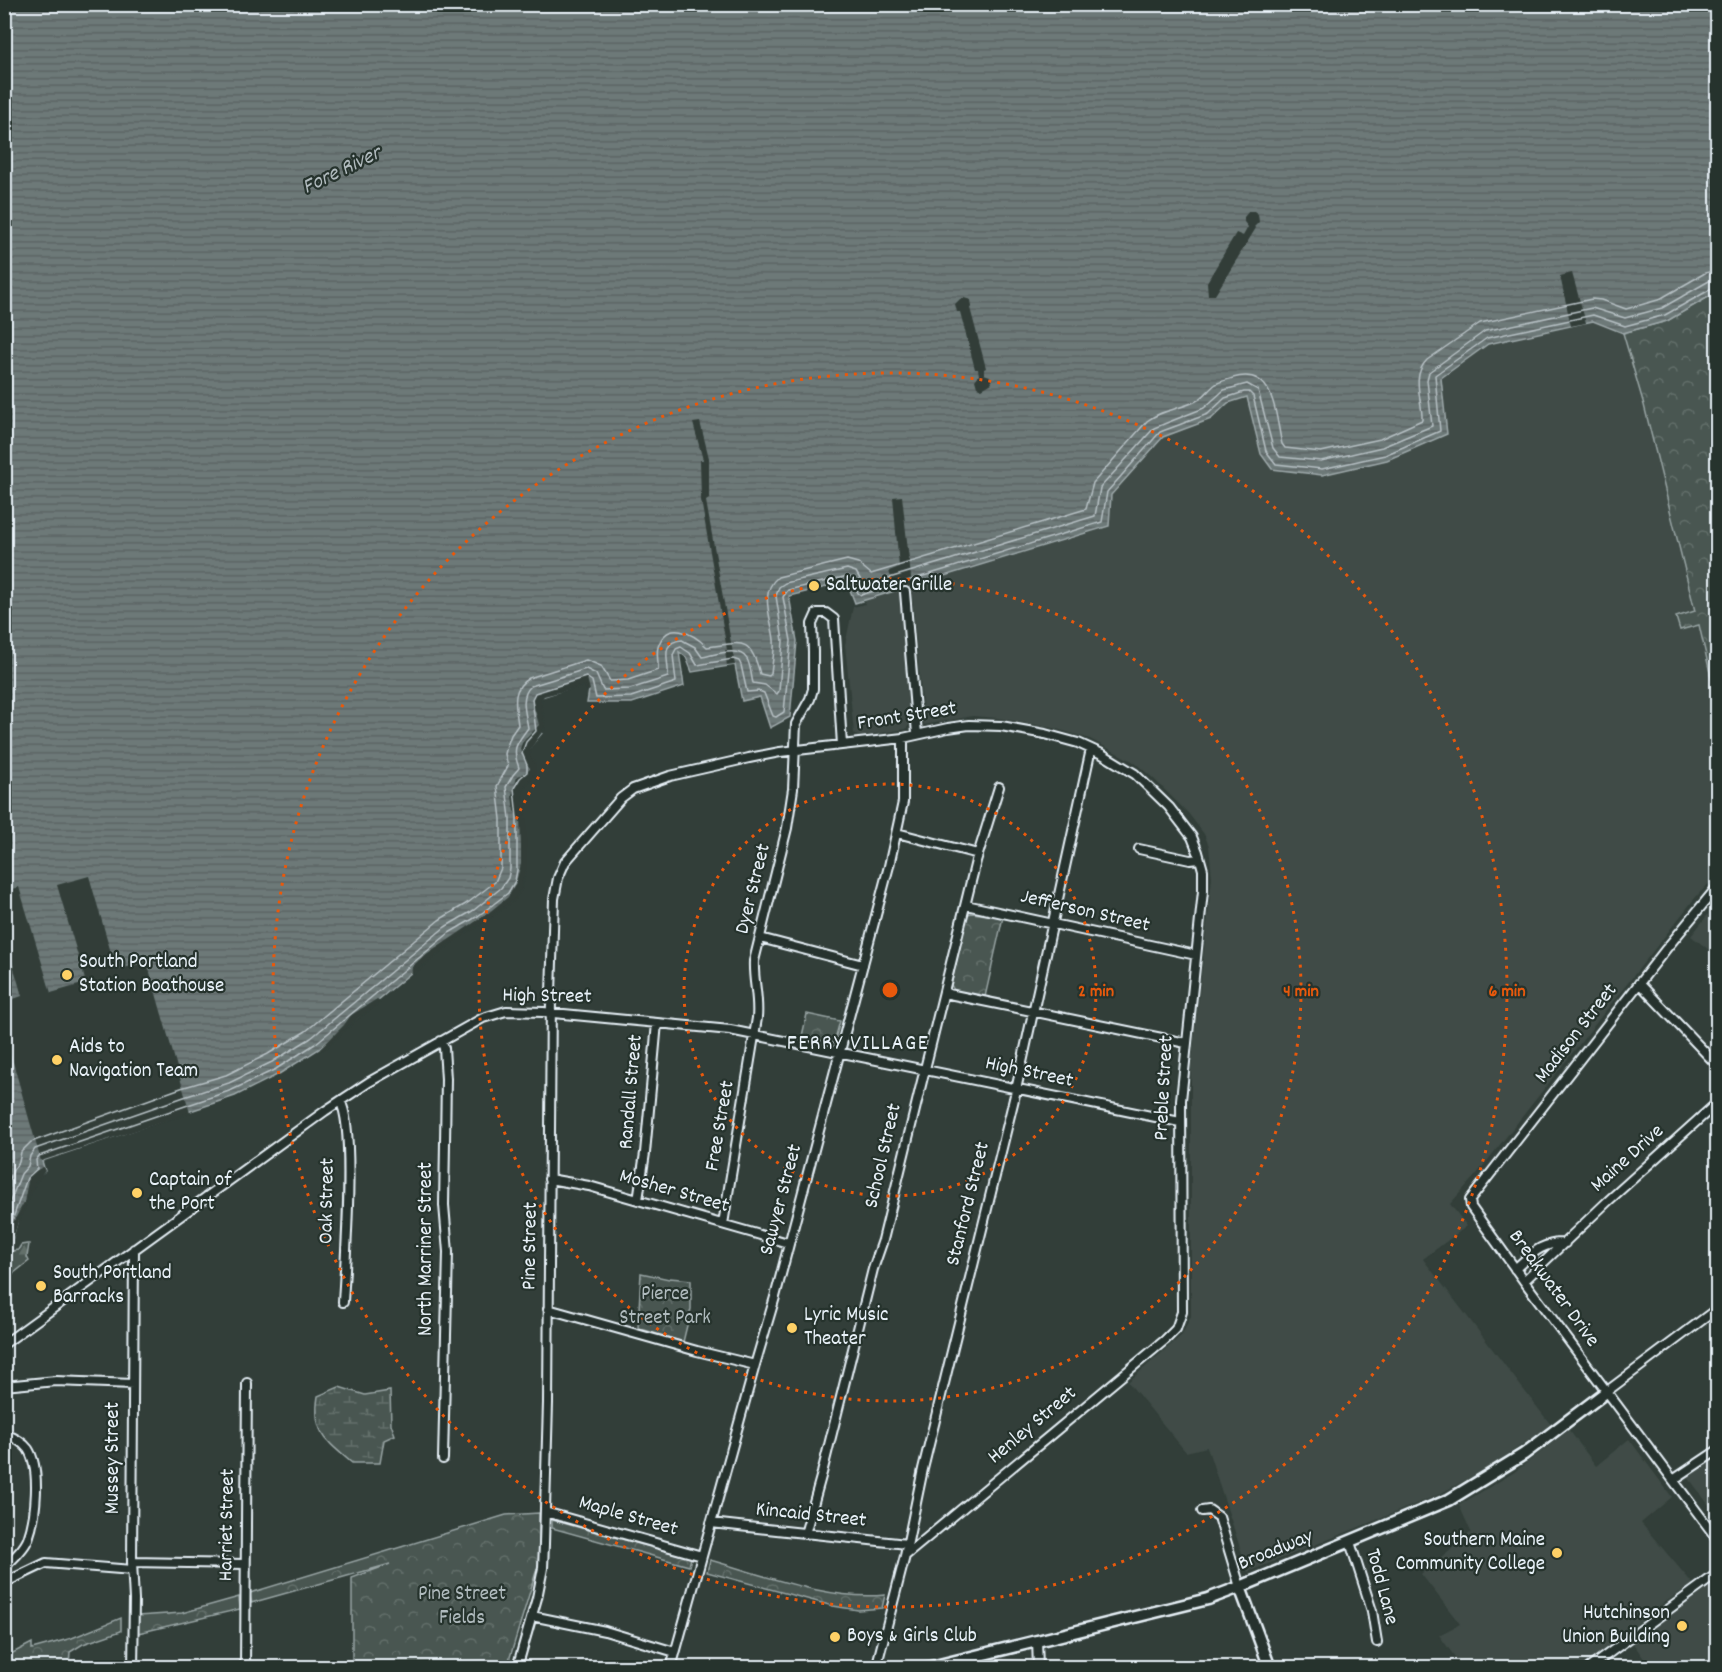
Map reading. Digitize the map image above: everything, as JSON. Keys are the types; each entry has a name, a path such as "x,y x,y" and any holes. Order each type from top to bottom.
{"street":[{"path":"905,592 917,734"},
{"name":"Dyer Street","path":"755,1035 758,997 753,971 787,828 796,724 813,689 812,624 817,613 826,614 834,619 842,745"},
{"name":"Front Street","path":"590,834 621,798 633,789 670,776 726,762 795,751 903,738 969,725 1001,726 1045,734 1091,749 1128,769 1157,794 1187,829 1200,859"},
{"name":"Sawyer Street","path":"671,1668 776,1297 788,1243 841,1053 897,833 903,802 903,738"},
{"name":"Stanford Street","path":"876,1668 905,1556 923,1469 1016,1089 1091,749"},
{"name":"School Street","path":"805,1534 873,1269 883,1240 978,854 999,787"},
{"path":"897,833 978,854"},
{"name":"Pine Street","path":"517,1668 543,1568 553,919 558,878 565,862 590,834"},
{"path":"1139,849 1190,860 1200,859"},
{"name":"Preble Street","path":"1180,1321 1183,1291 1180,1122 1186,1043 1203,891 1200,859"},
{"name":"Madison Street","path":"1471,1207 1470,1200 1474,1194 1718,886"},
{"name":"Jefferson Street","path":"966,904 1196,955"},
{"path":"760,938 864,965"},
{"path":"1639,983 1718,1066"},
{"path":"944,993 1186,1043"},
{"name":"High Street","path":"4,1344 340,1101 369,1082 492,1014 516,1011 551,1012 708,1027 1180,1122"},
{"name":"Randall Street","path":"638,1200 643,1173 657,1023"},
{"name":"Free Street","path":"723,1224 755,1035"},
{"name":"North Marriner Street","path":"441,1041 444,1048 446,1079 444,1205 448,1252 443,1459"},
{"name":"Oak Street","path":"340,1101 344,1108 347,1145 348,1210 343,1302"},
{"name":"Maine Drive","path":"1524,1281 1718,1102"},
{"name":"Mosher Street","path":"549,1179 589,1186 788,1243"},
{"name":"Breakwater Drive","path":"1471,1207 1718,1540"},
{"name":"Maine Drive","path":"1515,1269 1539,1248 1551,1242 1565,1243"},
{"name":"Mussey Street","path":"133,1668 134,1250"},
{"path":"1606,1392 1718,1308"},
{"path":"548,1309 755,1365"},
{"name":"Henley Street","path":"905,1556 1165,1340 1176,1329 1180,1321"},
{"path":"4,1386 56,1381 133,1384"},
{"name":"Harriet Street","path":"244,1668 247,1383"},
{"name":"Broadway","path":"927,1668 1208,1599 1240,1587 1438,1505 1469,1489 1524,1454 1606,1392"},
{"path":"4,1434 23,1443 31,1454 35,1472 35,1505 27,1542 4,1567"},
{"path":"1673,1480 1718,1450"},
{"path":"1202,1511 1209,1510 1219,1517 1265,1665"},
{"name":"Maple Street","path":"545,1512 702,1556"},
{"name":"Kincaid Street","path":"711,1523 907,1544"},
{"name":"Todd Lane","path":"1350,1542 1372,1611 1377,1642"},
{"path":"4,1582 46,1563 132,1566 244,1564"},
{"path":"1589,1668 1718,1574"},
{"path":"532,1616 605,1631 675,1652"},
{"path":"1037,1640 1038,1668"}],"shaded area":[{"path":"1593,321 1623,333 1648,419 1695,611 1677,617 1680,630 1698,625 1717,701 1717,875 1695,898 1476,1175 1450,1204 1467,1226 1423,1259 1551,1425 1488,1468 1436,1496 1248,1572 1207,1447 1186,1452 1128,1382 1182,1335 1191,1316 1191,1065 1212,878 1209,846 1204,834 1188,813 1154,779 1134,762 1090,739 1053,728 997,718 973,716 924,725 911,586 1109,526 1111,495 1164,437 1211,419 1228,403 1247,397 1261,454 1272,469 1322,475 1387,460 1440,378 1488,344"},
{"path":"899,576 912,721 906,729 858,737 854,733 845,645 853,607 865,604 864,600 895,591"},
{"path":"1717,903 1717,956 1691,936"},
{"name":"Southern Maine Community College","path":"1569,1430 1596,1466 1629,1439 1672,1497 1641,1523 1693,1584 1664,1603 1582,1667 1462,1667 1439,1635 1460,1624 1421,1574 1471,1532 1459,1505 1513,1473"},
{"path":"1717,1456 1717,1516 1688,1477"},
{"path":"1717,1578 1717,1667 1650,1667 1632,1642"}],"green space":[{"path":"1717,292 1717,703 1699,625 1680,630 1676,617 1695,611 1644,405 1623,333 1667,321"},
{"path":"968,914 1003,917 985,997 961,994 951,985 966,919"},
{"path":"807,1014 840,1021 834,1043 802,1036"},
{"path":"29,1244 27,1257 29,1261 5,1280 4,1265 12,1251 18,1250 21,1245"},
{"name":"Pierce Street Park","path":"641,1273 669,1279 691,1280 691,1309 683,1342 638,1328"},
{"path":"339,1387 365,1395 390,1391 391,1424 395,1435 384,1440 380,1463 352,1463 323,1435 317,1419 318,1396"},
{"name":"Pine Street Fields","path":"539,1513 539,1562 507,1667 352,1667 352,1578 390,1564 251,1603 250,1593 506,1515"},
{"path":"552,1520 691,1558 689,1566 552,1528"},
{"path":"710,1560 820,1591 864,1596 885,1595 882,1608 858,1610 833,1606 707,1572"},
{"path":"239,1597 240,1609 138,1633 138,1616 182,1613"},
{"path":"121,1618 121,1631 83,1644 70,1652 69,1665 62,1668 5,1667 5,1657 32,1643 32,1649 72,1638"}],"water":[{"name":"Fore River","path":"5,5 1717,5 1717,292 1667,321 1623,333 1593,321 1488,344 1441,378 1447,434 1387,460 1322,475 1272,469 1261,454 1247,397 1228,403 1211,419 1163,437 1111,495 1109,526 855,603 847,582 789,596 797,641 790,717 770,728 760,697 742,701 735,665 692,672 686,657 679,652 684,686 632,703 587,703 589,690 586,683 538,698 542,733 527,754 533,763 520,789 523,871 512,897 453,938 319,1049 279,1074 235,1096 42,1161 45,1171 33,1180 18,1219 5,1265"}],"pier":[{"path":"1249,211 1258,214 1259,222 1215,295 1208,295 1207,282 1236,233 1243,236 1248,227 1244,222 1244,217"},
{"path":"1572,273 1586,323 1571,326 1560,276"},
{"path":"964,298 971,300 972,307 970,308 986,368 984,374 990,376 992,383 982,389 977,387 975,380 979,375 978,369 975,369 960,312 957,312 955,304"},
{"path":"700,422 709,458 709,499 706,501 735,665 727,666 725,650 727,650 701,500 700,460 703,460 693,423"},
{"path":"902,496 912,586 895,591 889,571 899,567 893,497"},
{"path":"587,678 590,690 587,692 584,686 544,696 541,700 545,728 531,748 535,774 523,789 522,797 526,820 526,871 521,889 514,900 455,940 411,976 412,967 419,960 488,913 508,897 515,885 521,864 521,847 520,820 514,811 512,795 517,777 530,768 520,749 522,743 539,725 532,699 535,693"},
{"path":"89,876 116,970 147,962 190,1113 41,1161 5,1034 5,1002 22,996 5,937 5,891 19,887 51,993 86,983 57,885"},
{"path":"377,999 381,1001 322,1051 320,1049 351,1015"},
{"path":"43,1167 45,1171 36,1182 18,1222 5,1265 6,1242 24,1202 29,1176"}],"place":[{"name":"Saltwater Grille","path":"814,586"},
{"name":"South Portland Station Boathouse","path":"67,975"},
{"name":"Aids to Navigation Team","path":"57,1060"},
{"name":"Captain of the Port","path":"137,1193"},
{"name":"South Portland Barracks","path":"41,1286"},
{"name":"Lyric Music Theater","path":"792,1328"},
{"name":"Southern Maine Community College","path":"1557,1553"},
{"name":"Hutchinson Union Building","path":"1682,1626"},
{"name":"Boys & Girls Club","path":"835,1637"}],"district":[{"name":"FERRY VILLAGE","path":"858,1044"}]}
